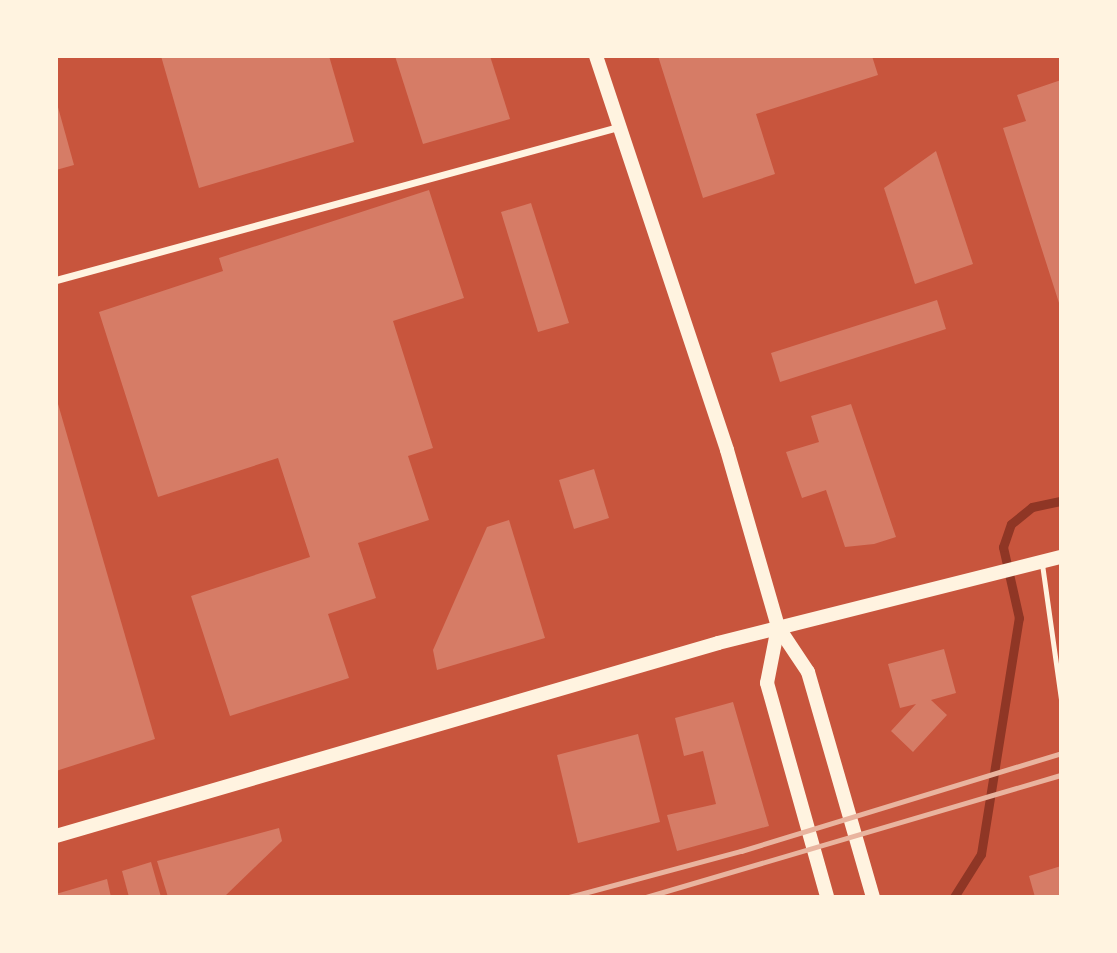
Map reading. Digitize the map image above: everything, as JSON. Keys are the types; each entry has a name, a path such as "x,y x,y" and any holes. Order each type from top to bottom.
{"main road":[{"path":"596,56 727,450 778,627 808,672 873,897"},
{"path":"56,836 778,627 1061,557"},
{"path":"778,627 767,683 827,897"}],"street":[{"path":"56,280 618,127"}],"lane":[{"path":"1042,561 1061,701"}],"building":[{"path":"161,56 329,56 354,142 199,188"},
{"path":"395,56 490,56 510,119 423,144"},
{"path":"658,56 872,56 878,75 756,114 775,174 703,198"},
{"path":"1061,80 1060,306 1003,128 1026,121 1017,95"},
{"path":"56,100 74,165 56,170"},
{"path":"936,151 973,264 915,284 884,188"},
{"path":"429,190 464,298 393,321 433,448 408,456 429,520 358,543 376,598 328,614 349,678 230,716 191,596 310,557 278,458 158,497 99,312 223,271 219,258"},
{"path":"531,203 569,323 538,332 501,212"},
{"path":"937,300 946,329 780,382 771,353"},
{"path":"56,397 155,739 56,771"},
{"path":"851,404 896,537 874,544 845,547 826,490 802,498 786,452 819,442 811,416"},
{"path":"594,469 609,518 574,529 559,480"},
{"path":"509,520 545,638 437,670 433,650 487,527"},
{"path":"944,649 956,693 931,700 947,715 913,752 891,731 916,704 900,708 888,664"},
{"path":"733,702 769,826 677,851 667,815 716,804 703,751 684,756 675,718"},
{"path":"638,734 660,822 578,843 557,755"},
{"path":"279,828 282,841 224,897 168,897 157,861"},
{"path":"151,862 161,897 129,897 122,871"},
{"path":"1061,866 1061,897 1035,897 1029,876"},
{"path":"107,879 111,897 56,897 56,894"}],"waterway":[{"path":"954,897 981,854 1019,618 1003,547 1011,524 1032,507 1061,501"}],"railway":[{"path":"569,897 741,851 1061,753"},
{"path":"646,897 1061,775"}]}
